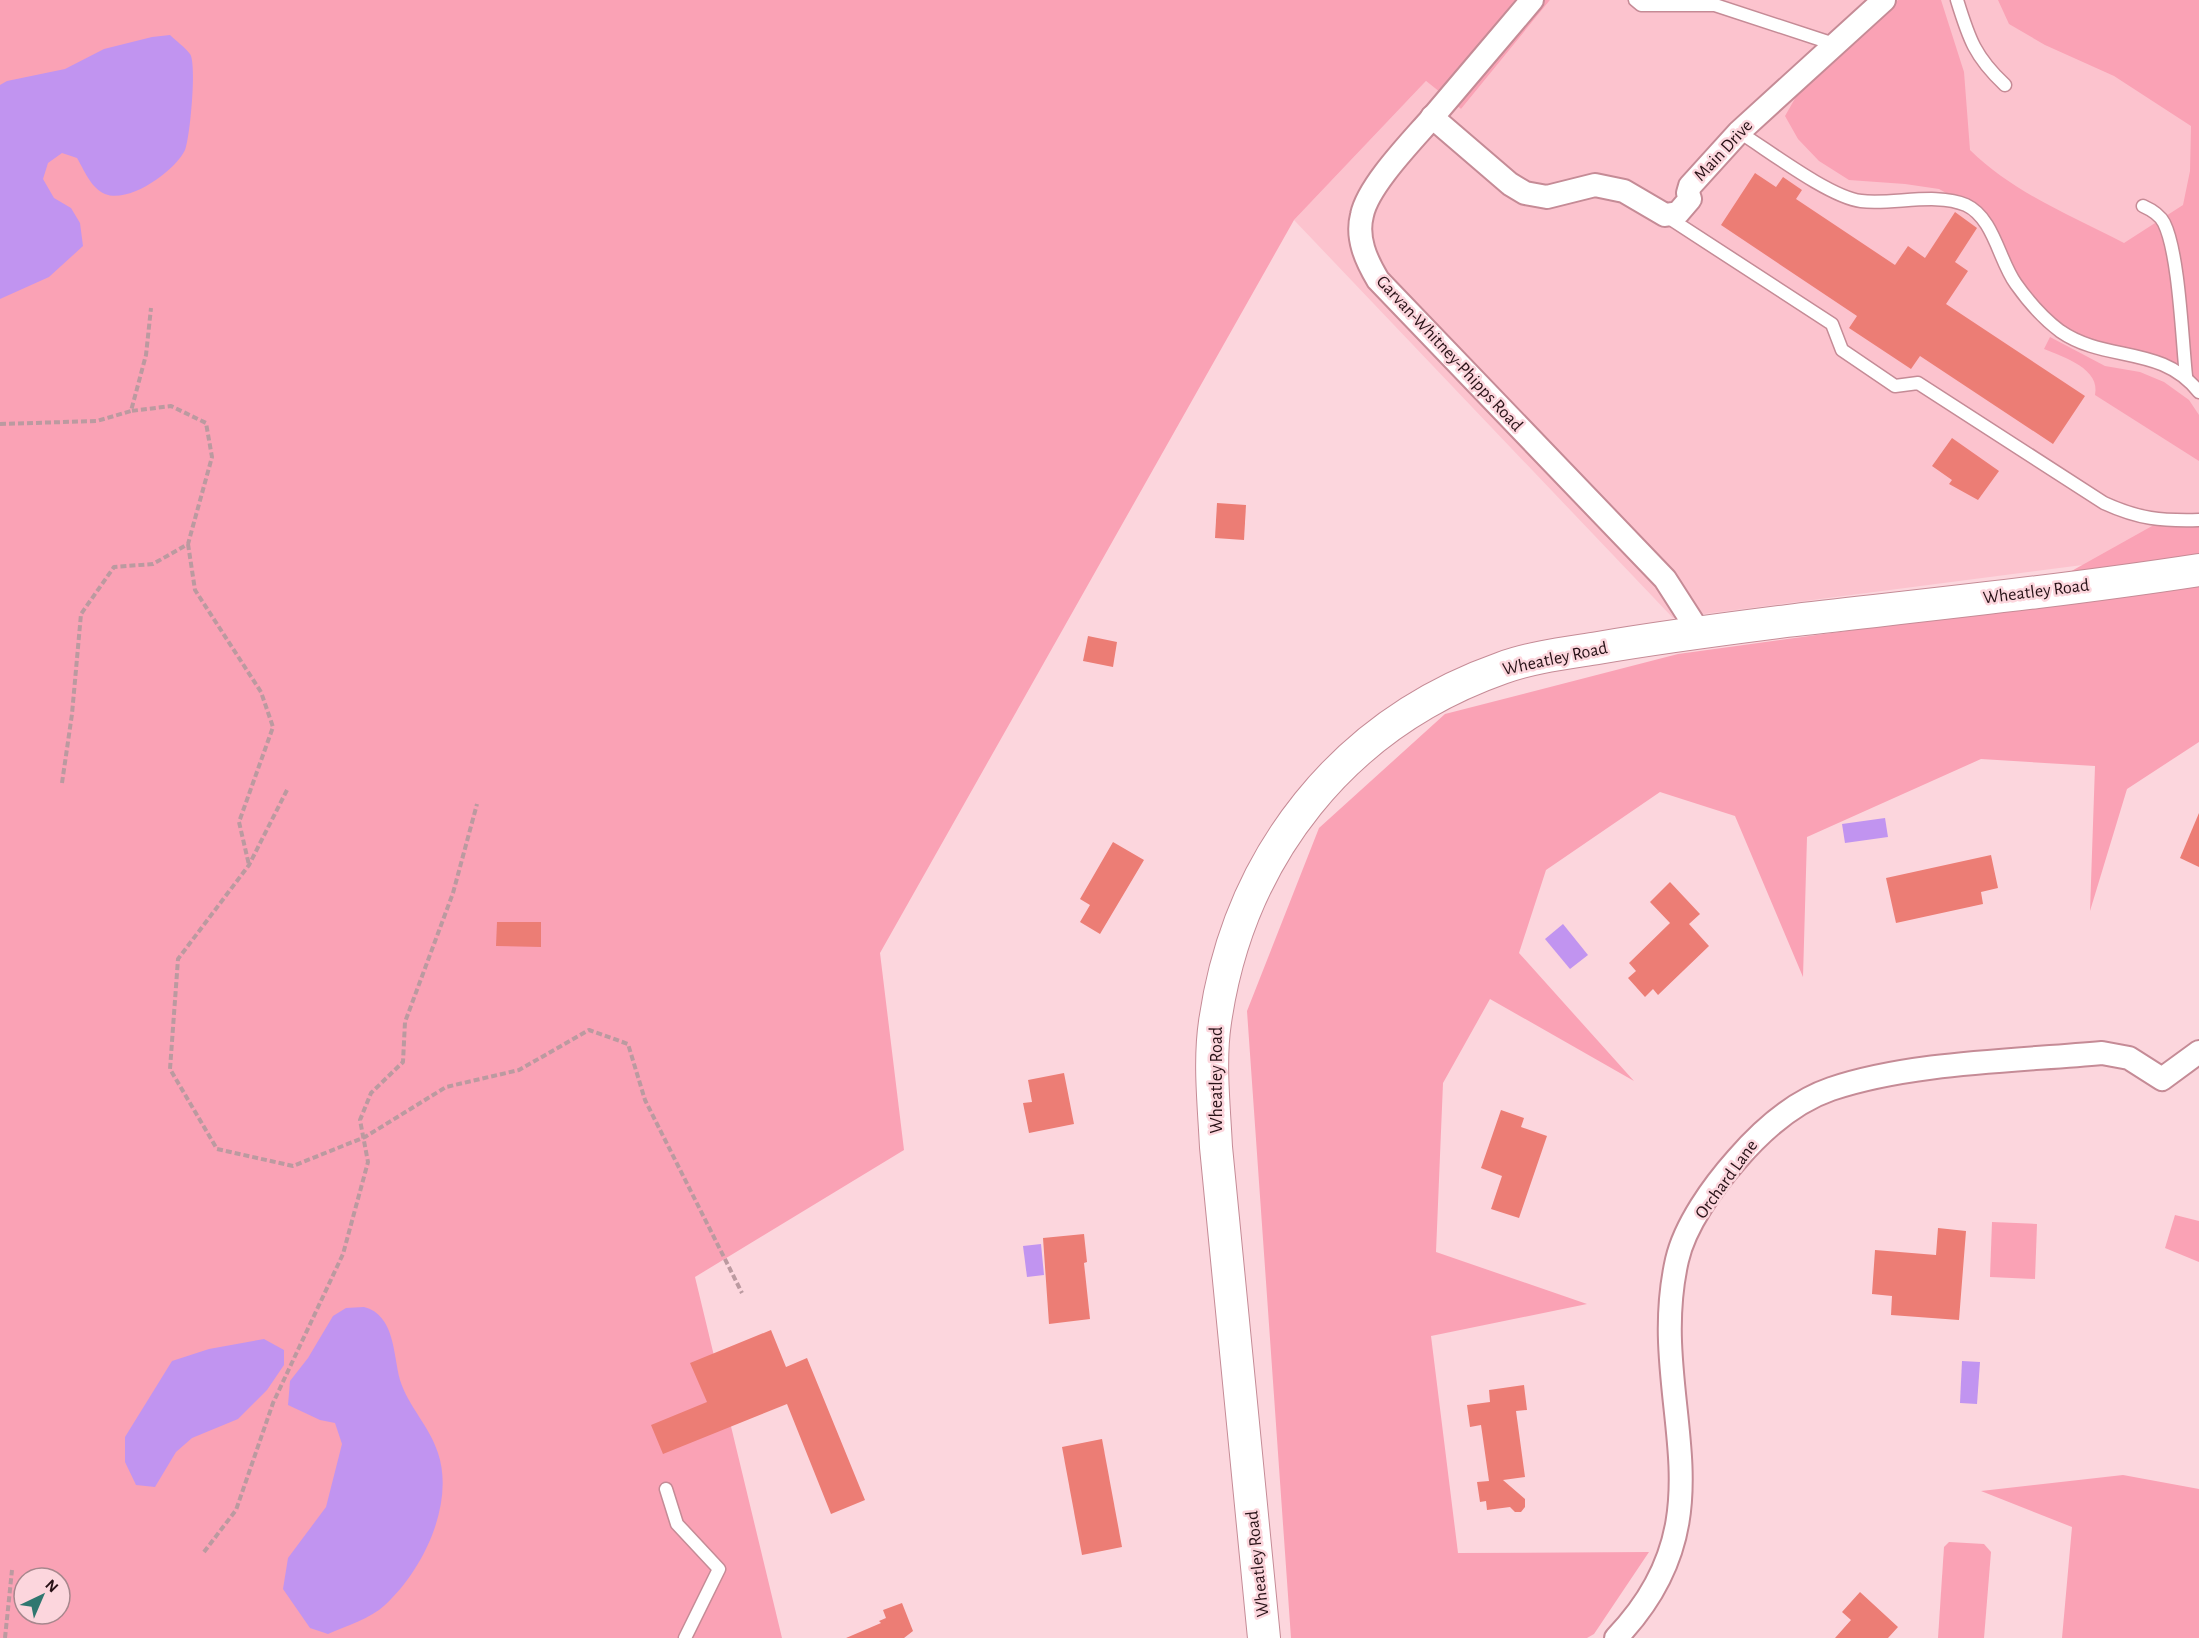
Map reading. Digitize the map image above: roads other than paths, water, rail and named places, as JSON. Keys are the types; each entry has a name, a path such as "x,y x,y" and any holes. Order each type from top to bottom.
{"main road":[{"name":"Wheatley Road","path":"1264,1638 1217,1161 1213,1092 1214,1025 1227,959 1242,913 1256,881 1286,830 1321,787 1361,748 1403,716 1446,690 1503,668 1559,655 1699,632 2199,570"}],"street":[{"name":"Garvan-Whitney-Phipps Road","path":"1532,0 1392,163 1365,205 1361,216 1360,240 1378,280 1665,579 1699,632"},
{"name":"Main Drive","path":"1665,215 1678,213 1690,199 1688,193 1690,186 1738,132 1837,45 1877,2"},
{"path":"1432,117 1510,184 1525,193 1547,197 1595,185 1624,191 1665,215"},
{"name":"Orchard Lane","path":"1616,1638 1634,1619 1667,1562 1682,1503 1682,1471 1668,1327 1678,1258 1692,1225 1712,1192 1759,1134 1792,1108 1828,1090 1861,1079 1906,1071 2102,1053 2122,1055 2140,1063 2162,1079 2199,1052"}],"lane":[{"path":"1635,0 1641,5 1715,5 1837,45"},
{"path":"1957,0 1970,39 1984,65 2005,86"},
{"path":"1738,132 1834,192 1860,201 1950,200 1968,206 1985,222 2015,284 2061,331 2089,344 2159,361 2186,376 2199,392"},
{"path":"2143,206 2156,213 2164,223 2172,246 2186,376"},
{"path":"1665,215 1832,324 1842,350 1895,387 1918,383 2104,503 2130,515 2161,521 2199,520"},
{"path":"666,1489 677,1524 718,1569 685,1638"}]}
